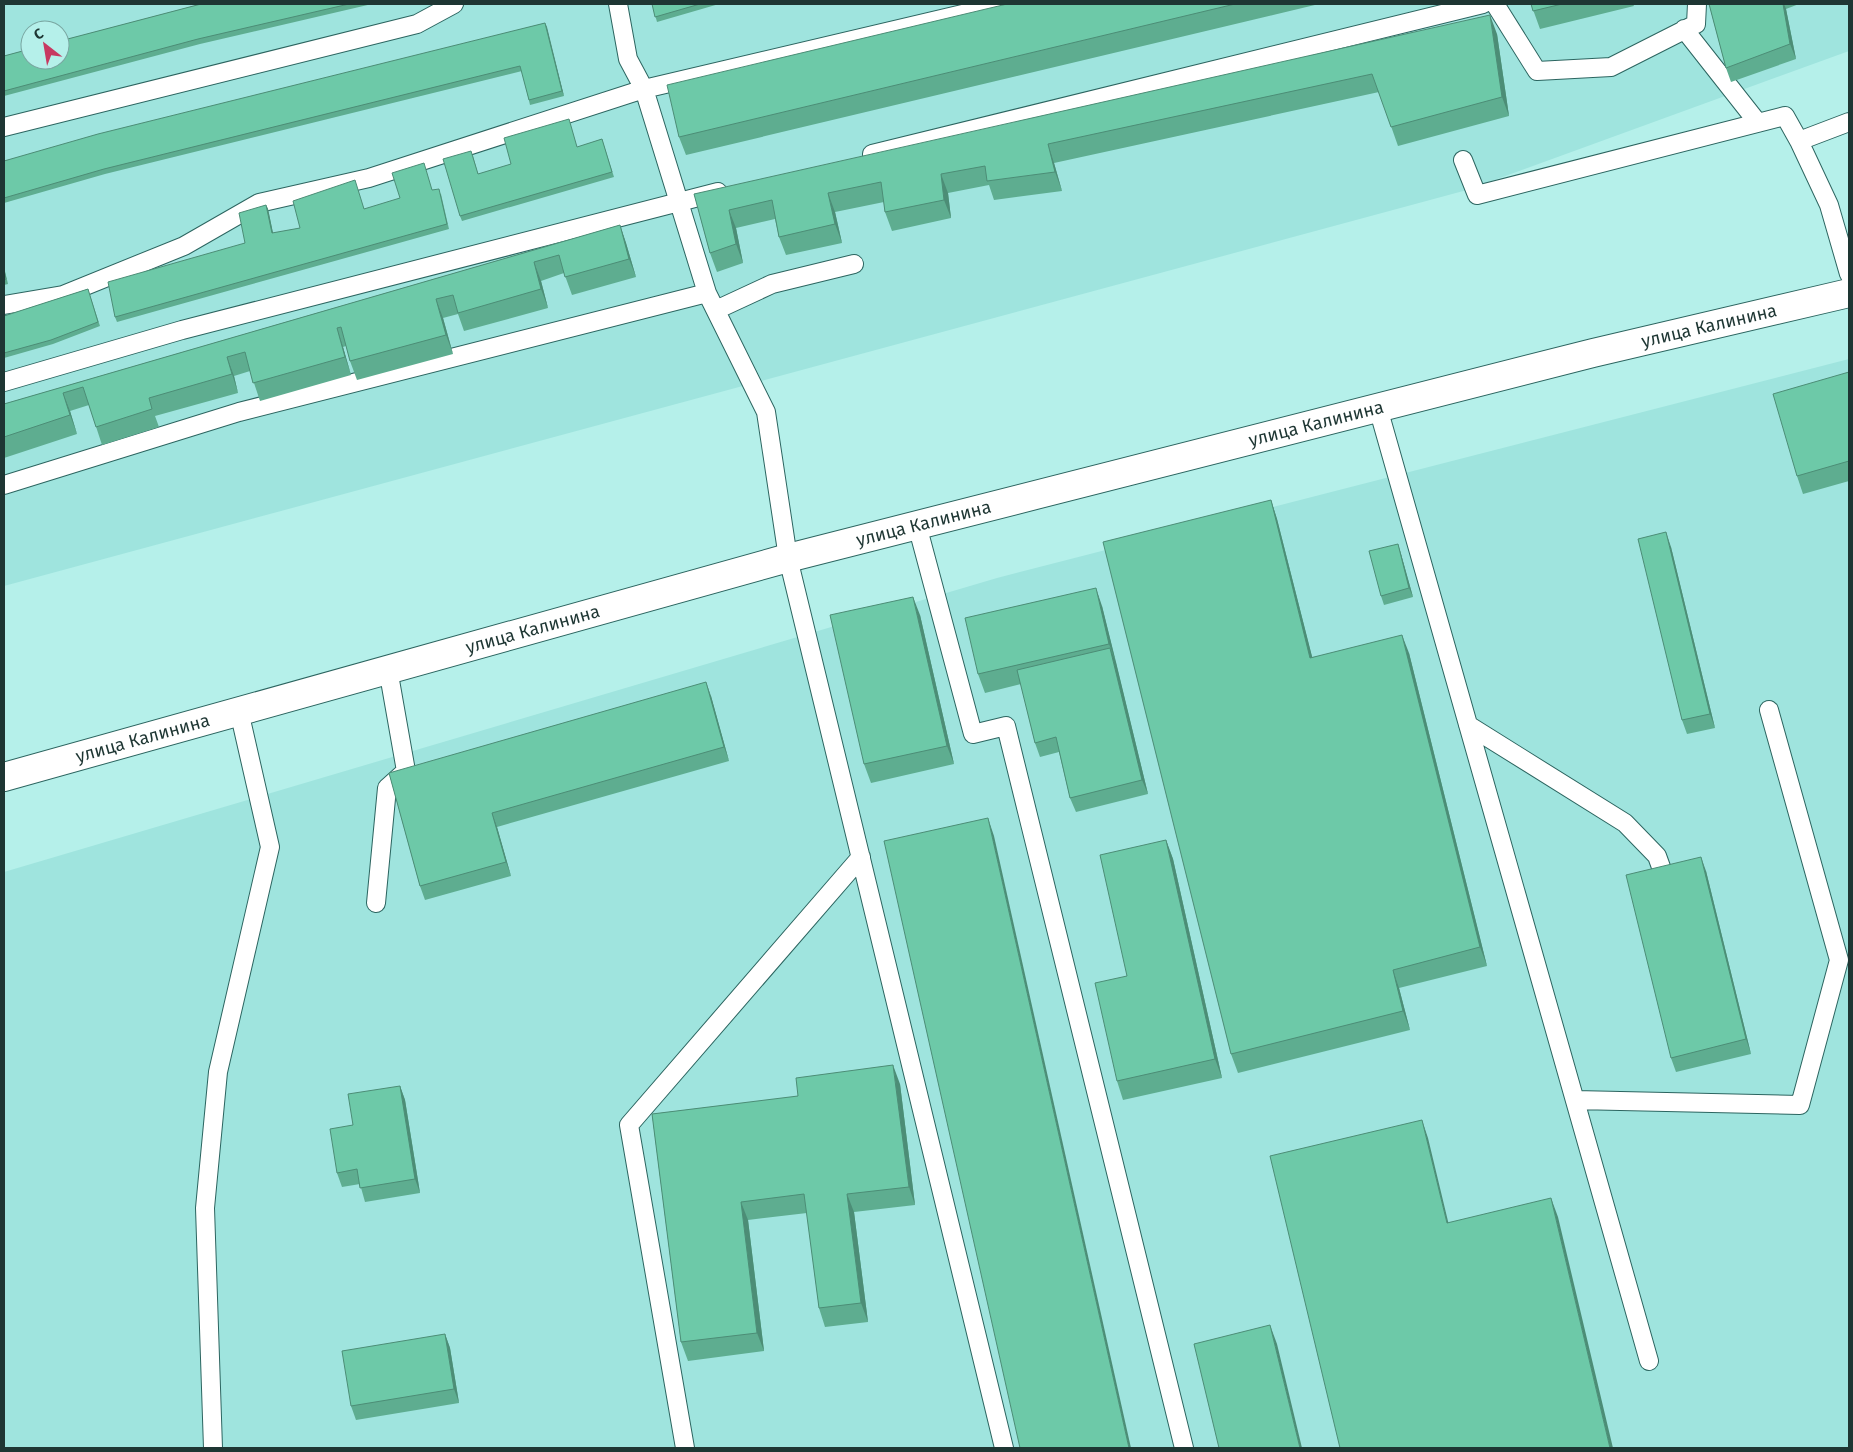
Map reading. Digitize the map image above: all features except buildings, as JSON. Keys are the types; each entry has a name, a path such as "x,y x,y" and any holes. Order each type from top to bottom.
{"street":[{"name":"улица Калинина","path":"4,777 788,558 1593,353 1849,293"}],"lane":[{"path":"4,127 417,24 454,4"},
{"path":"618,4 628,59 644,89 707,293 766,412 788,558 1004,1448"},
{"path":"4,305 63,294 184,246 259,203 369,178 644,89 1004,4"},
{"path":"853,159 1484,4"},
{"path":"1495,4 1537,71 1611,67 1696,24 1697,4"},
{"path":"1684,29 1758,123"},
{"path":"1463,160 1477,195 1786,116 1829,205 1849,274"},
{"path":"1799,141 1849,122"},
{"path":"4,382 182,330 737,188"},
{"path":"716,310 772,284 854,264"},
{"path":"4,486 239,412 707,293"},
{"path":"1378,408 1649,1361"},
{"path":"917,525 973,734 1006,726 1184,1448"},
{"path":"376,903 387,788 406,770 388,669"},
{"path":"1575,1100 1800,1105 1839,960 1769,710"},
{"path":"214,1448 205,1208 218,1072 270,847 239,711"},
{"path":"1468,725 1625,823 1657,856 1666,881"},
{"path":"685,1448 629,1125 861,857"}],"shaded area":[{"path":"4,4 1849,4 1849,51 1467,190 4,586"},
{"path":"1849,359 1849,1448 4,1448 4,872 997,578"}]}
